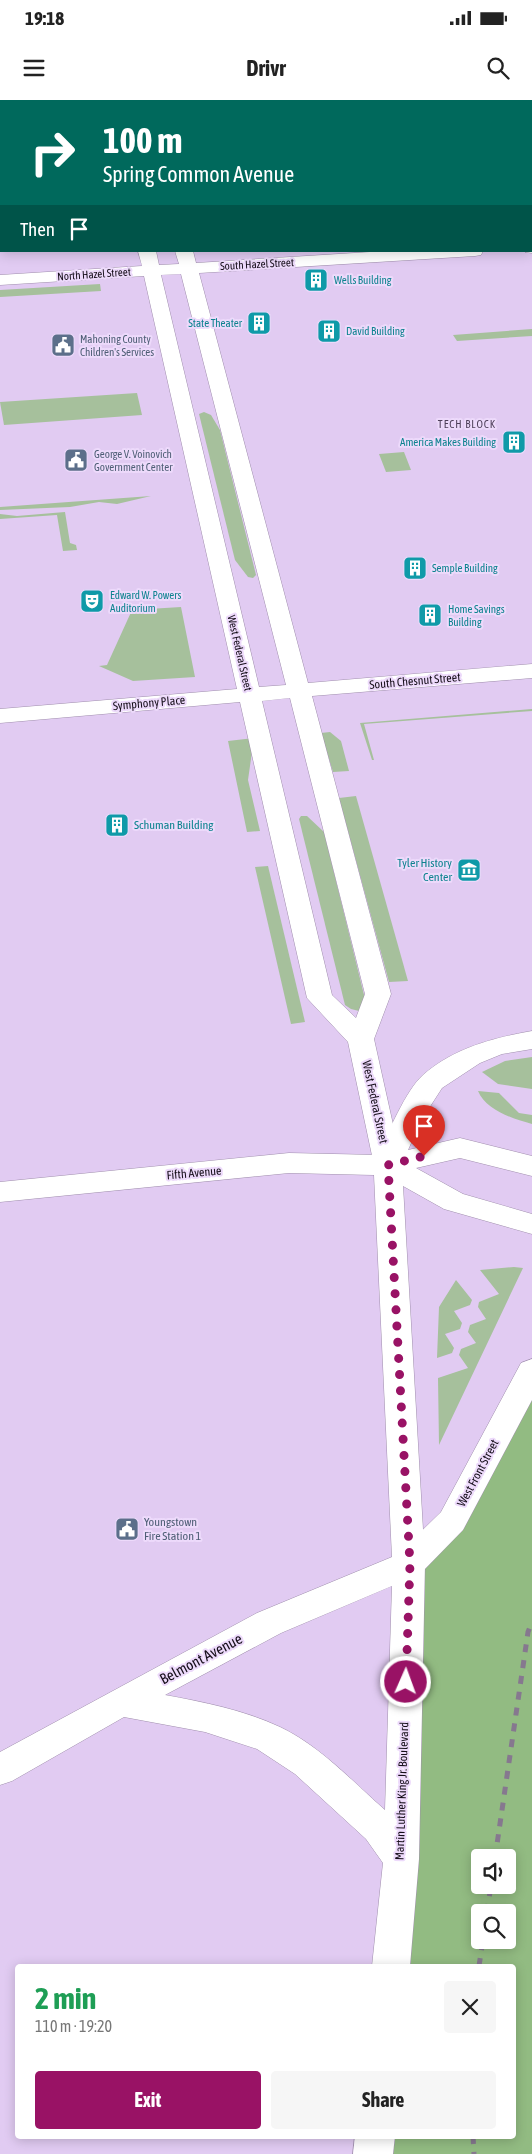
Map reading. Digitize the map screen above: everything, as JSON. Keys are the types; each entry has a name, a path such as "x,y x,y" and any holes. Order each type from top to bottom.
{"street":[{"name":"South Hazel Street","path":"186,260 443,252"},
{"name":"North Hazel Street","path":"0,280 149,261 186,260"},
{"path":"186,260 378,994 361,1039"},
{"name":"West Federal Street","path":"149,261 320,998 361,1039 388,1165"},
{"name":"South Chesnut Street","path":"299,691 532,671"},
{"name":"Symphony Place","path":"0,716 299,691"},
{"path":"388,1165 409,1117 432,1082 471,1057 496,1046 532,1040"},
{"path":"388,1165 460,1148 532,1166"},
{"name":"Fifth Avenue","path":"0,1192 289,1163 388,1165"},
{"path":"388,1165 454,1202 532,1224"},
{"name":"Martin Luther King Jr. Boulevard","path":"388,1165 410,1564 401,1859 391,1964"},
{"name":"West Front Street","path":"410,1564 452,1521 532,1371"},
{"name":"Belmont Avenue","path":"0,1770 121,1702 269,1623 410,1564"},
{"path":"121,1702 205,1716 268,1738 307,1763 379,1828 401,1859"},
{"path":"374,2154 375,2139"}],"shaded area":[{"path":"0,252 532,252 532,1371 397,1902 391,1964 15,1964 15,2139 375,2139 373,2154 0,2154"}],"green space":[{"path":"100,284 101,291 0,297 0,290"},
{"path":"532,329 532,336 457,341 453,335"},
{"path":"137,393 142,415 4,425 0,402"},
{"path":"204,412 211,415 220,430 256,575 253,578 248,577 235,560 199,414"},
{"path":"404,452 411,470 386,472 379,454"},
{"path":"151,496 117,504 99,502 70,507 0,510 0,507"},
{"path":"65,512 70,543 76,545 77,550 63,551 57,515 0,519 0,514 17,516"},
{"path":"181,607 195,677 133,681 99,666 107,665 132,610"},
{"path":"532,709 532,711 364,724 374,760 372,760 360,723"},
{"path":"330,732 341,741 349,771 333,772 321,733"},
{"path":"254,738 248,780 260,831 247,832 228,741"},
{"path":"356,796 408,981 389,982 339,798"},
{"path":"301,816 307,816 324,832 366,1003 359,1011 345,1005 299,819"},
{"path":"268,866 305,1022 291,1024 255,867"},
{"path":"532,1057 532,1089 498,1084 482,1072 505,1061"},
{"path":"478,1091 499,1093 519,1113 532,1115 532,1124 501,1113 487,1103"},
{"path":"523,1268 439,1445 438,1378 468,1368 459,1355 461,1349 476,1343 468,1332 470,1325 486,1319 478,1307 479,1302 499,1294 480,1270"},
{"path":"456,1280 472,1300 470,1305 454,1311 462,1323 460,1329 445,1334 454,1348 452,1353 437,1358 439,1307"},
{"path":"532,1371 532,2154 373,2154 375,2139 516,2139 516,1964 391,1964 397,1902 409,1564"}],"railway":[{"path":"496,1849 528,1632 532,1622"},
{"path":"488,1904 490,1894"},
{"path":"479,1964 482,1949"},
{"path":"473,2139 474,2154"}],"place":[{"name":"Wells Building","path":"316,280"},
{"name":"State Theater","path":"259,323"},
{"name":"David Building","path":"329,331"},
{"name":"Mahoning County Children's Services","path":"63,345"},
{"name":"America Makes Building","path":"514,442"},
{"name":"George V. Voinovich Government Center","path":"76,460"},
{"name":"Semple Building","path":"415,568"},
{"name":"Edward W. Powers Auditorium","path":"92,601"},
{"name":"Home Savings Building","path":"430,615"},
{"name":"Schuman Building","path":"117,825"},
{"name":"Tyler History Center","path":"469,870"},
{"name":"Youngstown Fire Station 1","path":"127,1529"}],"district":[{"name":"TECH BLOCK","path":"467,424"}],"route":[{"path":"406,1682 410,1564 398,1374 388,1165 424,1156"}]}
